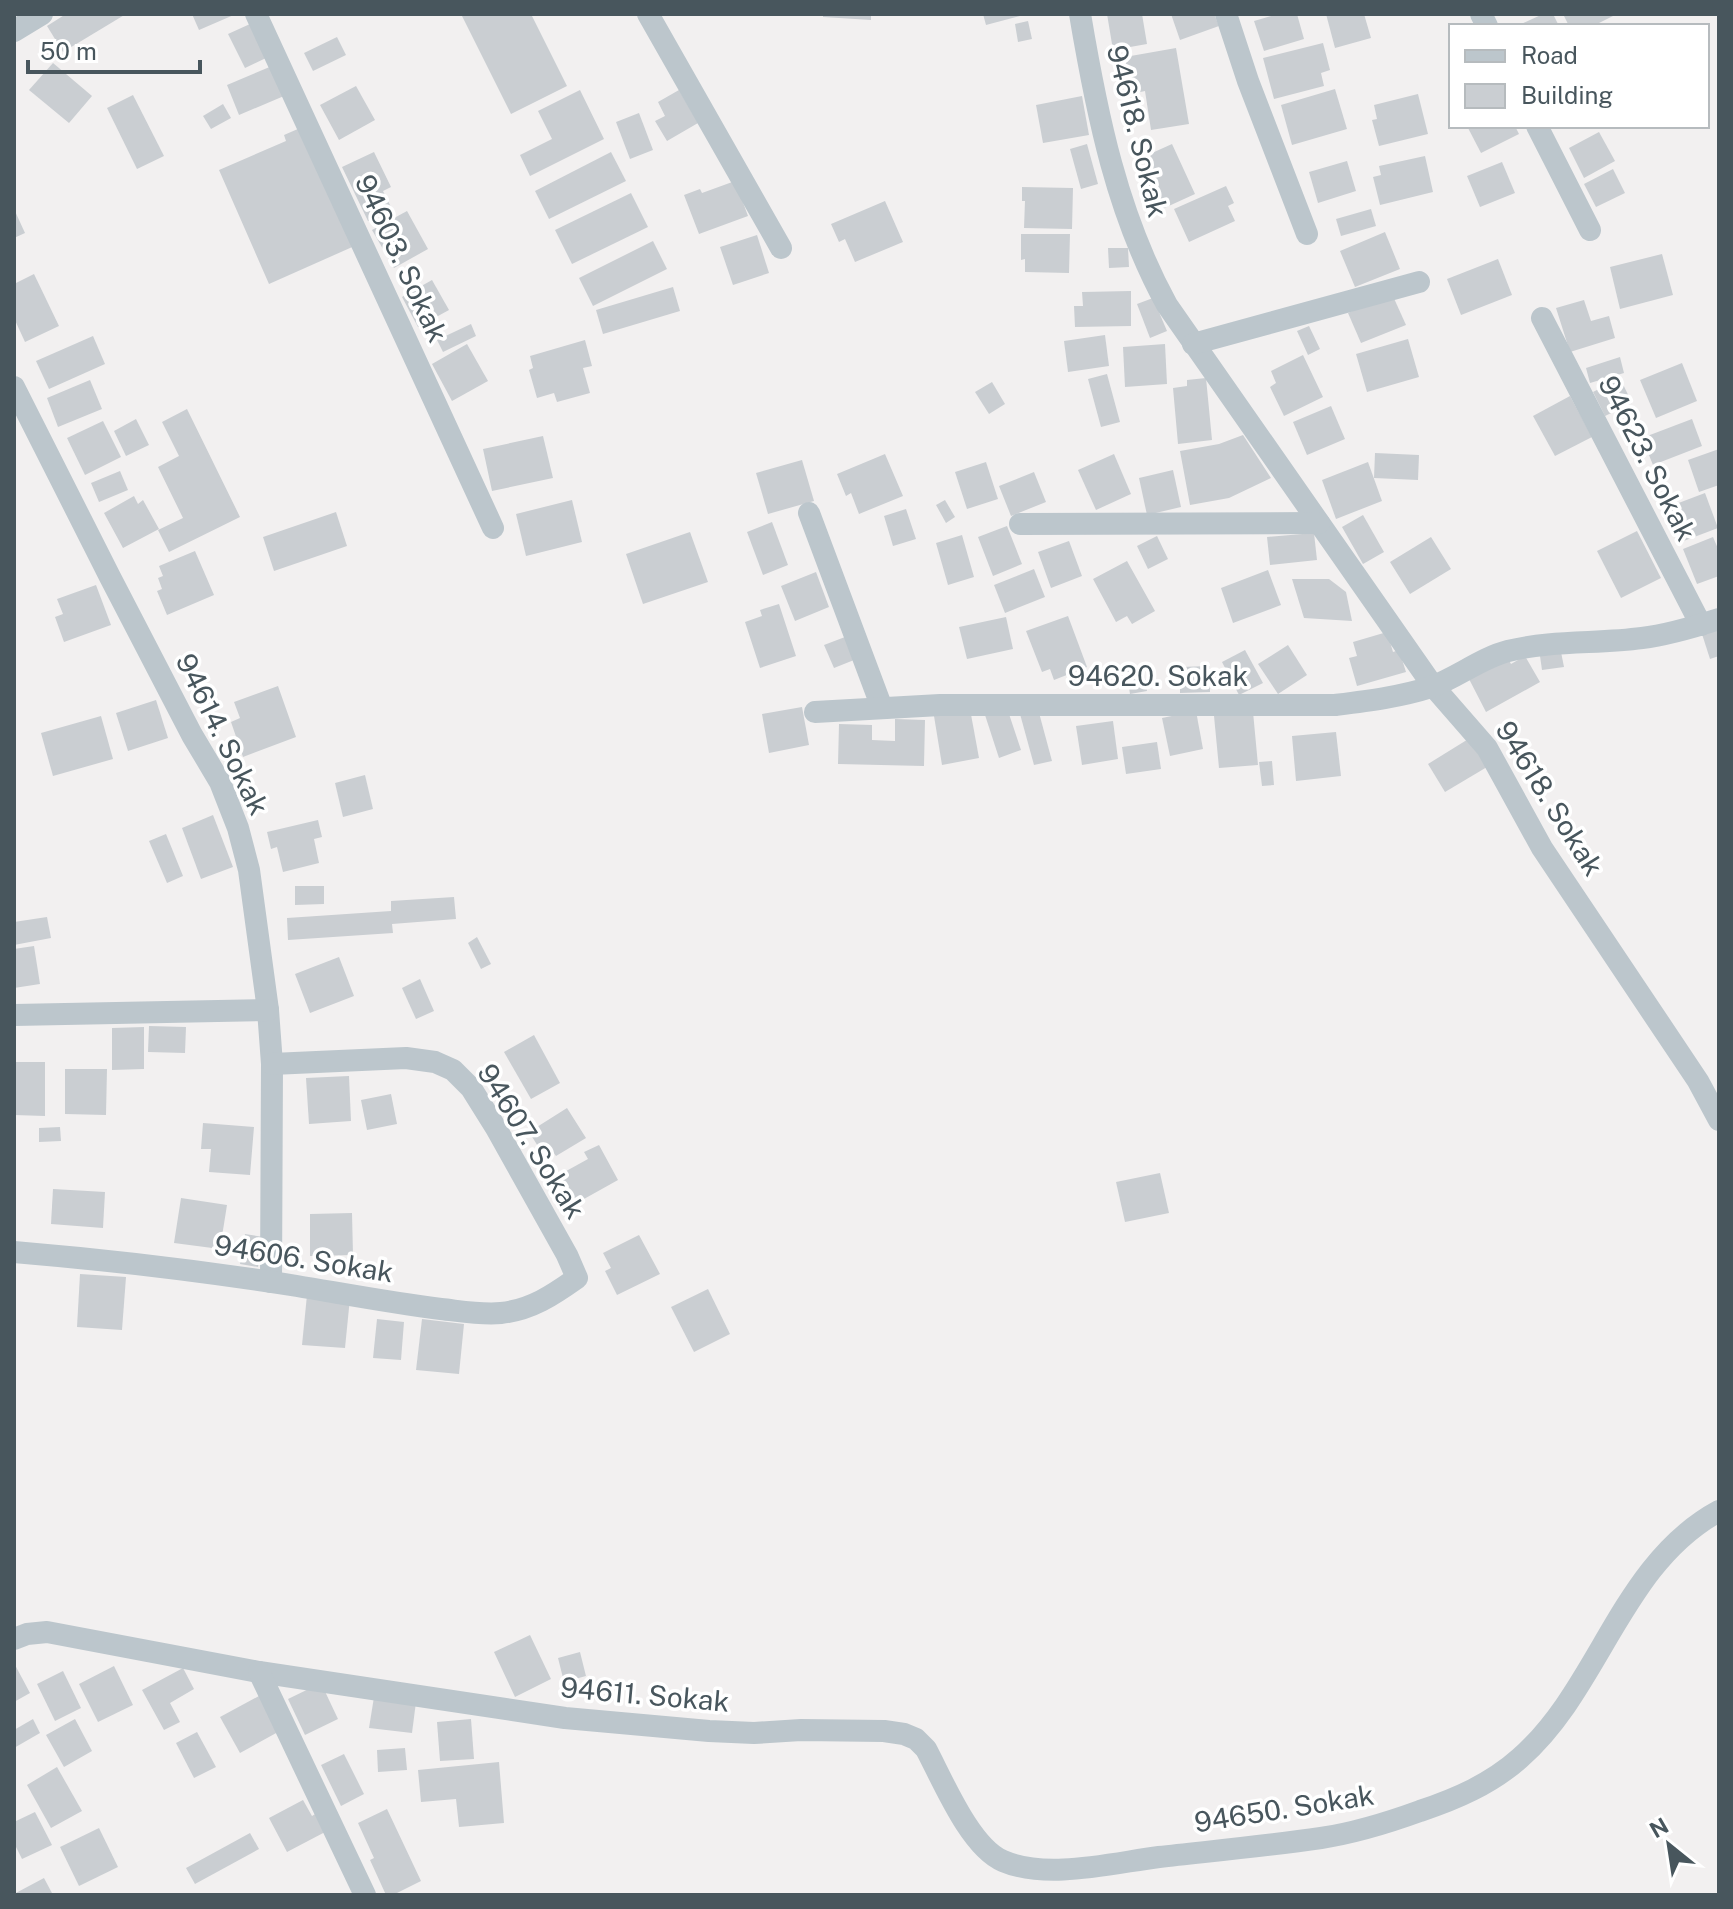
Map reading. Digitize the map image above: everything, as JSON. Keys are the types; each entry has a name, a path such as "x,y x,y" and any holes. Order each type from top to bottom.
{"street":[{"path":"14,31 42,14"},
{"name":"94603. Sokak","path":"256,14 493,528"},
{"path":"648,14 781,248"},
{"name":"94618. Sokak","path":"1080,14 1102,129 1121,202 1150,273 1167,305 1433,686 1487,748 1542,848 1698,1081 1718,1116"},
{"path":"1226,14 1248,81 1307,234"},
{"path":"1538,128 1590,230"},
{"path":"1193,344 1419,282"},
{"name":"94623. Sokak","path":"1433,686 1509,651 1642,638 1710,622 1542,318"},
{"name":"94614. Sokak","path":"14,387 192,735 220,782 238,828 249,870 272,1064 271,1282"},
{"path":"809,513 882,708"},
{"path":"1020,524 1319,523"},
{"name":"94620. Sokak","path":"815,712 940,705 1335,705 1391,697 1433,686"},
{"path":"14,1015 268,1010"},
{"name":"94607. Sokak","path":"272,1064 406,1058 435,1062 453,1070 471,1088 496,1128 577,1278"},
{"name":"94606. Sokak","path":"14,1252 144,1265 468,1312 500,1313 525,1309 549,1298 577,1278"},
{"name":"94650. Sokak","path":"973,1836 986,1851 1003,1861 1027,1868 1076,1868 1361,1830 1475,1790 1498,1776 1545,1734 1657,1563 1681,1537 1719,1511"},
{"name":"94611. Sokak","path":"14,1639 47,1632 259,1672 565,1718 709,1731 853,1730 904,1734 916,1739 926,1749 973,1836"},
{"path":"259,1672 365,1895"}],"building":[{"path":"66,14 126,14 63,52 47,26"},
{"path":"192,14 236,14 199,30"},
{"path":"461,14 531,14 567,86 511,114"},
{"path":"823,14 871,14 871,20 823,17"},
{"path":"983,14 1024,14 1024,15 986,25"},
{"path":"1107,14 1142,14 1147,44 1113,50"},
{"path":"1171,14 1214,14 1219,26 1180,40"},
{"path":"1278,14 1297,14 1304,39 1264,51 1254,21"},
{"path":"1326,14 1364,14 1371,38 1335,48"},
{"path":"1543,14 1553,14 1558,24 1521,24"},
{"path":"1563,14 1613,16 1597,24 1568,24"},
{"path":"1028,21 1032,39 1018,42 1015,24"},
{"path":"250,24 266,58 245,68 228,34"},
{"path":"337,37 346,55 313,71 304,53"},
{"path":"1323,43 1330,70 1321,73 1324,86 1274,99 1263,58"},
{"path":"1176,48 1189,124 1151,130 1145,91 1131,94 1125,57"},
{"path":"53,63 92,96 69,123 29,90"},
{"path":"272,66 284,96 239,115 227,85"},
{"path":"356,86 375,120 339,140 320,105"},
{"path":"1335,89 1347,129 1292,145 1281,105"},
{"path":"580,90 604,139 530,176 520,155 552,139 538,111"},
{"path":"679,90 698,123 667,141 655,121 665,116 658,102"},
{"path":"1418,94 1428,134 1379,146 1372,120 1377,119 1374,105"},
{"path":"133,95 164,156 137,169 107,108"},
{"path":"1082,96 1089,135 1043,143 1036,105"},
{"path":"223,104 231,118 211,129 203,116"},
{"path":"639,113 653,150 630,159 616,122"},
{"path":"307,125 359,244 269,284 219,170 286,141 284,135"},
{"path":"1468,128 1516,128 1519,134 1481,153"},
{"path":"1599,132 1615,161 1584,178 1569,148"},
{"path":"1087,144 1098,184 1081,189 1070,149"},
{"path":"1172,144 1195,194 1160,210 1141,158"},
{"path":"374,152 391,187 383,191 392,209 368,221 342,167"},
{"path":"611,152 626,181 549,219 535,191"},
{"path":"1425,156 1433,192 1380,205 1373,177 1381,175 1379,166"},
{"path":"1347,161 1356,191 1318,203 1309,172"},
{"path":"1502,162 1515,193 1480,207 1467,176"},
{"path":"1613,169 1625,193 1596,207 1584,184"},
{"path":"735,181 748,216 699,234 684,195 700,189 702,193"},
{"path":"1226,186 1234,203 1228,206 1235,221 1189,242 1174,209"},
{"path":"1022,187 1073,188 1072,229 1024,228"},
{"path":"631,193 648,227 572,264 555,230"},
{"path":"885,201 903,242 855,262 845,239 839,242 831,224"},
{"path":"14,209 25,233 14,238"},
{"path":"1371,209 1376,226 1341,236 1336,219"},
{"path":"407,211 428,249 394,268 372,230"},
{"path":"1385,232 1400,269 1355,287 1340,251"},
{"path":"1021,234 1070,234 1069,273 1025,272 1025,259 1021,260"},
{"path":"757,235 769,273 733,285 720,247"},
{"path":"653,241 667,269 593,306 579,278"},
{"path":"1108,248 1128,248 1129,267 1109,268"},
{"path":"1662,254 1673,295 1620,309 1610,267"},
{"path":"1498,259 1512,295 1461,315 1447,279"},
{"path":"34,274 59,326 25,342 14,318 14,284"},
{"path":"432,280 449,310 418,327 402,297"},
{"path":"673,287 680,311 603,334 596,310"},
{"path":"1131,291 1131,326 1075,327 1074,306 1083,306 1082,292"},
{"path":"1392,294 1406,325 1361,343 1348,313"},
{"path":"1153,298 1167,331 1150,338 1137,304"},
{"path":"1584,300 1591,321 1609,316 1615,338 1570,352 1556,308"},
{"path":"471,324 476,336 443,352 437,340"},
{"path":"1309,326 1320,349 1308,355 1297,331"},
{"path":"1105,335 1109,366 1068,372 1064,341"},
{"path":"93,336 105,364 49,389 36,361"},
{"path":"1408,339 1419,377 1367,392 1356,354"},
{"path":"585,340 592,366 583,368 590,393 557,402 554,393 537,398 529,370 533,368 530,356"},
{"path":"467,344 488,381 452,401 432,364"},
{"path":"1165,344 1167,384 1125,387 1123,347"},
{"path":"1303,355 1323,397 1284,416 1270,387 1276,383 1271,371"},
{"path":"1620,357 1624,373 1590,383 1586,368"},
{"path":"1682,363 1697,401 1656,418 1640,380"},
{"path":"1107,374 1120,422 1101,427 1088,379"},
{"path":"1206,378 1212,440 1178,444 1173,388 1187,386 1187,380"},
{"path":"1620,378 1632,403 1605,416 1593,392"},
{"path":"90,380 102,409 58,427 47,398"},
{"path":"992,382 1005,404 989,414 975,392"},
{"path":"1570,396 1592,437 1555,456 1533,416"},
{"path":"1331,406 1345,439 1307,455 1293,422"},
{"path":"187,409 240,517 169,552 158,530 183,518 158,467 179,456 162,422"},
{"path":"136,419 149,445 126,456 114,431"},
{"path":"1692,419 1702,446 1653,465 1642,438"},
{"path":"103,421 121,457 85,475 67,438"},
{"path":"1243,435 1271,478 1229,498 1190,505 1180,451 1219,444"},
{"path":"543,436 553,478 492,491 483,449"},
{"path":"1719,449 1719,485 1699,492 1688,460"},
{"path":"1375,453 1419,455 1418,480 1374,478"},
{"path":"885,454 903,496 859,514 851,493 846,496 837,474"},
{"path":"1114,454 1131,494 1096,510 1078,470"},
{"path":"802,460 814,501 768,514 756,473"},
{"path":"986,462 998,499 967,509 955,472"},
{"path":"1368,462 1382,501 1336,519 1322,480"},
{"path":"1173,470 1181,507 1147,515 1139,478"},
{"path":"120,471 128,490 99,502 91,483"},
{"path":"1034,472 1046,502 1011,516 999,486"},
{"path":"1705,493 1718,528 1681,542 1668,507"},
{"path":"134,496 138,504 143,500 159,529 123,548 104,513"},
{"path":"572,500 582,542 526,556 516,514"},
{"path":"945,500 955,517 946,523 936,505"},
{"path":"906,509 916,539 893,546 884,516"},
{"path":"336,512 347,546 274,571 263,537"},
{"path":"1363,515 1384,552 1363,564 1342,527"},
{"path":"772,522 788,565 763,575 747,532"},
{"path":"1007,526 1022,564 993,576 978,537"},
{"path":"1637,531 1661,578 1621,598 1597,551"},
{"path":"690,532 708,582 643,604 626,554"},
{"path":"1314,533 1317,560 1270,565 1267,537"},
{"path":"962,535 974,577 948,585 936,543"},
{"path":"1157,536 1168,559 1148,569 1137,546"},
{"path":"1431,537 1451,569 1410,594 1390,562"},
{"path":"1713,537 1719,551 1719,576 1697,584 1683,549"},
{"path":"1069,541 1082,576 1051,588 1038,552"},
{"path":"195,551 214,595 167,615 157,591 162,589 158,578 163,576 159,566"},
{"path":"1127,561 1155,611 1132,624 1127,616 1116,622 1093,579"},
{"path":"1034,569 1045,597 1005,613 994,585"},
{"path":"1268,570 1281,605 1233,623 1221,588"},
{"path":"816,572 829,607 795,621 781,586"},
{"path":"1292,579 1329,579 1346,592 1352,621 1304,618"},
{"path":"96,585 111,625 64,642 55,617 63,614 57,599"},
{"path":"779,604 796,656 760,668 745,622 762,616 760,610"},
{"path":"1068,616 1087,667 1054,680 1050,669 1042,672 1026,631"},
{"path":"1006,617 1013,649 967,659 959,627"},
{"path":"1719,628 1719,656 1710,659 1702,634"},
{"path":"1387,632 1393,652 1399,650 1406,672 1357,686 1349,658 1357,656 1353,642"},
{"path":"845,637 854,660 834,668 824,645"},
{"path":"1288,645 1307,675 1278,694 1258,664"},
{"path":"1245,650 1263,683 1239,695 1222,662"},
{"path":"1561,652 1564,667 1542,670 1540,656"},
{"path":"1525,656 1540,682 1486,712 1469,679 1508,658 1511,664"},
{"path":"1143,666 1147,691 1130,694 1126,669"},
{"path":"1210,666 1210,692 1180,693 1180,667"},
{"path":"278,686 296,737 243,757 231,722 240,718 234,702"},
{"path":"156,700 168,738 128,751 116,713"},
{"path":"802,707 809,745 769,753 762,714"},
{"path":"1007,708 1021,750 999,758 985,715"},
{"path":"970,709 979,758 942,765 934,716"},
{"path":"1038,709 1052,761 1034,765 1020,714"},
{"path":"1196,711 1203,749 1170,756 1162,718"},
{"path":"1253,712 1258,765 1219,768 1214,716"},
{"path":"101,716 113,759 53,776 41,733"},
{"path":"895,719 925,720 924,766 838,764 839,724 872,725 872,740 895,741"},
{"path":"1113,721 1118,759 1082,765 1076,726"},
{"path":"1336,732 1341,776 1296,781 1292,736"},
{"path":"1470,738 1487,767 1445,792 1428,764"},
{"path":"1157,742 1161,769 1126,774 1122,747"},
{"path":"1272,761 1274,785 1262,786 1259,762"},
{"path":"365,775 373,809 343,817 335,783"},
{"path":"213,815 233,867 201,879 182,828"},
{"path":"318,820 322,837 314,839 319,863 283,872 277,847 271,849 267,832"},
{"path":"166,834 183,876 167,883 149,841"},
{"path":"295,886 324,886 324,904 295,905"},
{"path":"454,897 456,919 392,924 393,933 288,940 287,918 391,911 391,901"},
{"path":"47,917 51,938 14,945 14,922"},
{"path":"477,937 491,964 481,969 468,943"},
{"path":"34,946 40,984 14,988 14,949"},
{"path":"339,957 354,996 310,1013 295,974"},
{"path":"420,979 434,1011 416,1019 402,988"},
{"path":"149,1026 186,1027 185,1053 148,1052"},
{"path":"144,1027 144,1069 112,1070 112,1028"},
{"path":"534,1035 560,1083 531,1099 504,1052"},
{"path":"14,1062 45,1062 45,1116 14,1115"},
{"path":"65,1069 107,1069 106,1115 65,1114"},
{"path":"349,1076 351,1121 309,1124 306,1078"},
{"path":"391,1094 397,1124 367,1130 361,1100"},
{"path":"567,1108 586,1138 556,1156 549,1146 541,1151 529,1132"},
{"path":"203,1123 254,1127 250,1175 209,1172 211,1149 201,1149"},
{"path":"60,1127 61,1141 39,1142 39,1128"},
{"path":"599,1145 618,1180 575,1204 559,1175 588,1159 584,1152"},
{"path":"1160,1173 1169,1213 1125,1222 1116,1182"},
{"path":"53,1189 105,1192 103,1228 51,1224"},
{"path":"181,1198 227,1205 220,1249 174,1243"},
{"path":"352,1213 353,1255 310,1256 310,1214"},
{"path":"245,1234 263,1237 258,1267 240,1264"},
{"path":"639,1235 660,1274 617,1295 605,1271 611,1268 603,1253"},
{"path":"80,1274 126,1277 122,1330 77,1327"},
{"path":"708,1289 730,1334 694,1352 671,1307"},
{"path":"307,1295 350,1298 345,1348 302,1345"},
{"path":"377,1319 404,1322 401,1360 373,1358"},
{"path":"422,1319 464,1324 459,1374 416,1370"},
{"path":"530,1635 551,1679 515,1697 494,1652"},
{"path":"580,1652 586,1676 564,1682 558,1658"},
{"path":"14,1663 30,1693 14,1702"},
{"path":"114,1666 133,1705 98,1722 79,1684"},
{"path":"183,1668 194,1689 170,1703 180,1722 164,1730 142,1690"},
{"path":"63,1671 81,1708 55,1721 37,1684"},
{"path":"321,1683 338,1719 305,1735 288,1699"},
{"path":"259,1696 278,1732 240,1753 220,1717"},
{"path":"374,1697 416,1702 412,1733 369,1728"},
{"path":"33,1719 40,1733 14,1748 14,1730"},
{"path":"75,1719 92,1751 64,1767 46,1735"},
{"path":"471,1719 474,1759 440,1761 437,1722"},
{"path":"197,1732 216,1767 194,1778 176,1743"},
{"path":"405,1748 407,1770 378,1772 377,1750"},
{"path":"344,1754 364,1794 341,1806 321,1765"},
{"path":"499,1762 504,1823 459,1827 456,1799 421,1802 418,1770"},
{"path":"57,1767 82,1811 51,1828 27,1785"},
{"path":"303,1800 312,1816 317,1813 327,1831 287,1852 269,1818"},
{"path":"387,1809 421,1881 393,1895 386,1895 358,1823"},
{"path":"35,1812 52,1845 22,1859 14,1843 14,1822"},
{"path":"99,1828 118,1867 79,1886 60,1847"},
{"path":"250,1833 259,1849 195,1884 186,1868"},
{"path":"44,1878 53,1895 14,1895 14,1894"}]}
